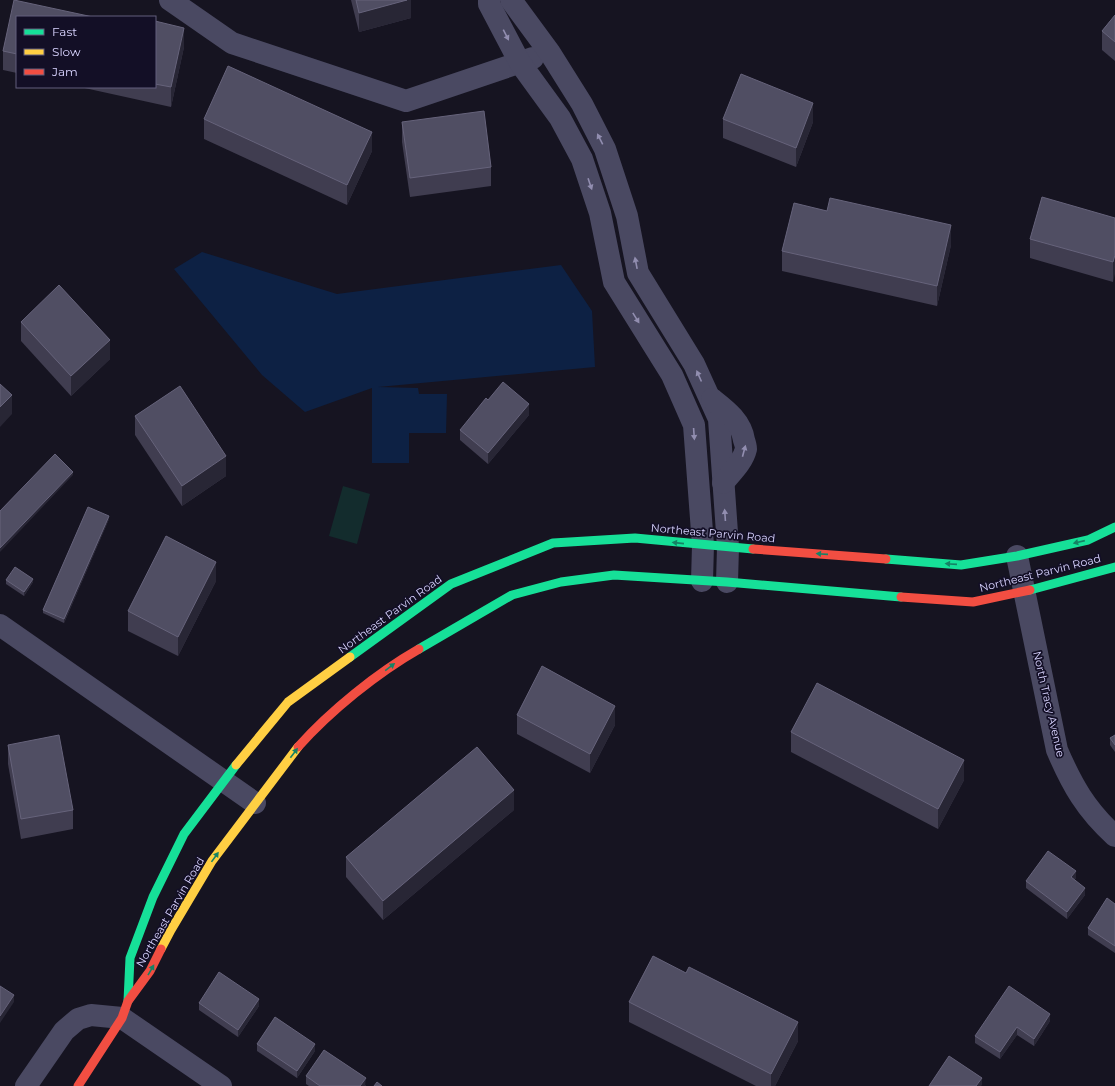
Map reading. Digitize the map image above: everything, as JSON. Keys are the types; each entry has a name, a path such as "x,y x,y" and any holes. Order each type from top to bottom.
{"main road":[{"name":"Northeast Parvin Road","path":"125,1010 130,958 153,898 184,834 223,781 288,702 451,584 553,544 635,538 703,545 961,565 1016,556 1088,540 1115,527"},
{"name":"Northeast Parvin Road","path":"78,1086 150,971 171,930 212,861 299,746 344,702 401,659 512,595 561,582 614,575 727,582 880,596 973,602 1024,591 1115,567"}],"street":[{"path":"170,0 232,43 406,101 550,53"},
{"path":"489,0 520,63 560,118 582,159 600,213 614,282 672,376 694,425 703,545 702,581"},
{"path":"511,0 550,53 582,104 605,149 626,216 638,273 694,364 708,396 726,410 739,424 744,436 746,448 740,462 723,477"},
{"path":"697,472 723,477"},
{"path":"723,477 728,547 727,582"},
{"name":"North Tracy Avenue","path":"1016,556 1057,750 1069,777 1084,803 1102,825 1115,836"},
{"path":"0,625 255,804"},
{"path":"26,1086 64,1031 78,1019 91,1015 125,1010 221,1086"}],"green space":[{"path":"343,486 370,494 357,544 329,536"}],"water":[{"path":"202,252 337,294 561,265 592,311 595,367 378,387 418,388 419,394 447,394 446,433 409,433 409,463 372,463 372,388 305,412 262,375 174,269"}],"building":[{"path":"14,0 88,16 16,16 16,54 3,51"},
{"path":"356,0 407,0 359,13"},
{"path":"1115,15 1115,42 1102,31"},
{"path":"156,21 184,28 171,87 156,84"},
{"path":"228,66 372,132 347,185 204,119"},
{"path":"741,74 813,103 796,148 723,119"},
{"path":"484,111 491,167 410,178 402,122"},
{"path":"1042,197 1115,218 1115,255 1113,262 1030,239"},
{"path":"830,198 951,225 937,286 782,251 794,203 827,211"},
{"path":"59,285 110,340 71,376 21,322"},
{"path":"503,382 529,404 488,453 460,430 486,398 488,400"},
{"path":"0,384 12,395 0,407"},
{"path":"180,386 226,456 182,486 135,416"},
{"path":"55,454 73,472 0,548 0,511"},
{"path":"88,507 109,516 64,619 43,610"},
{"path":"166,536 216,562 178,637 128,611"},
{"path":"15,567 33,579 24,592 6,580"},
{"path":"542,666 615,706 590,754 517,715"},
{"path":"817,683 964,760 938,809 791,732"},
{"path":"59,735 73,810 21,819 8,745"},
{"path":"1115,735 1115,745 1110,738"},
{"path":"477,747 514,790 383,901 346,857"},
{"path":"1048,851 1076,871 1071,877 1085,888 1067,912 1026,881"},
{"path":"1107,898 1115,904 1115,946 1088,928"},
{"path":"653,956 686,973 689,967 798,1022 771,1074 629,1002"},
{"path":"219,972 259,999 238,1030 199,1003"},
{"path":"0,986 14,995 0,1016"},
{"path":"1009,986 1050,1014 1034,1039 1017,1027 1000,1052 975,1036"},
{"path":"275,1017 315,1044 297,1071 257,1044"},
{"path":"324,1050 366,1078 360,1086 320,1086 306,1076"},
{"path":"949,1056 982,1078 976,1086 929,1086"},
{"path":"377,1082 382,1086 374,1086"}],"traffic: fast":[{"path":"886,559 961,565 1017,556 1088,540 1115,527"},
{"path":"350,657 451,584 553,543 635,538 753,549"},
{"path":"1030,590 1115,567"},
{"path":"419,649 512,595 561,582 614,575 727,582 901,597"},
{"path":"128,1001 130,958 153,897 184,834 236,765"}],"traffic: slow":[{"path":"236,765 288,702 350,657"},
{"path":"161,949 212,861 298,747"}],"traffic: jam":[{"path":"753,549 886,559"},
{"path":"901,597 973,602 1030,590"},
{"path":"298,747 339,706 387,669 419,649"},
{"path":"78,1086 122,1018 128,1001 150,971 161,949"}]}
